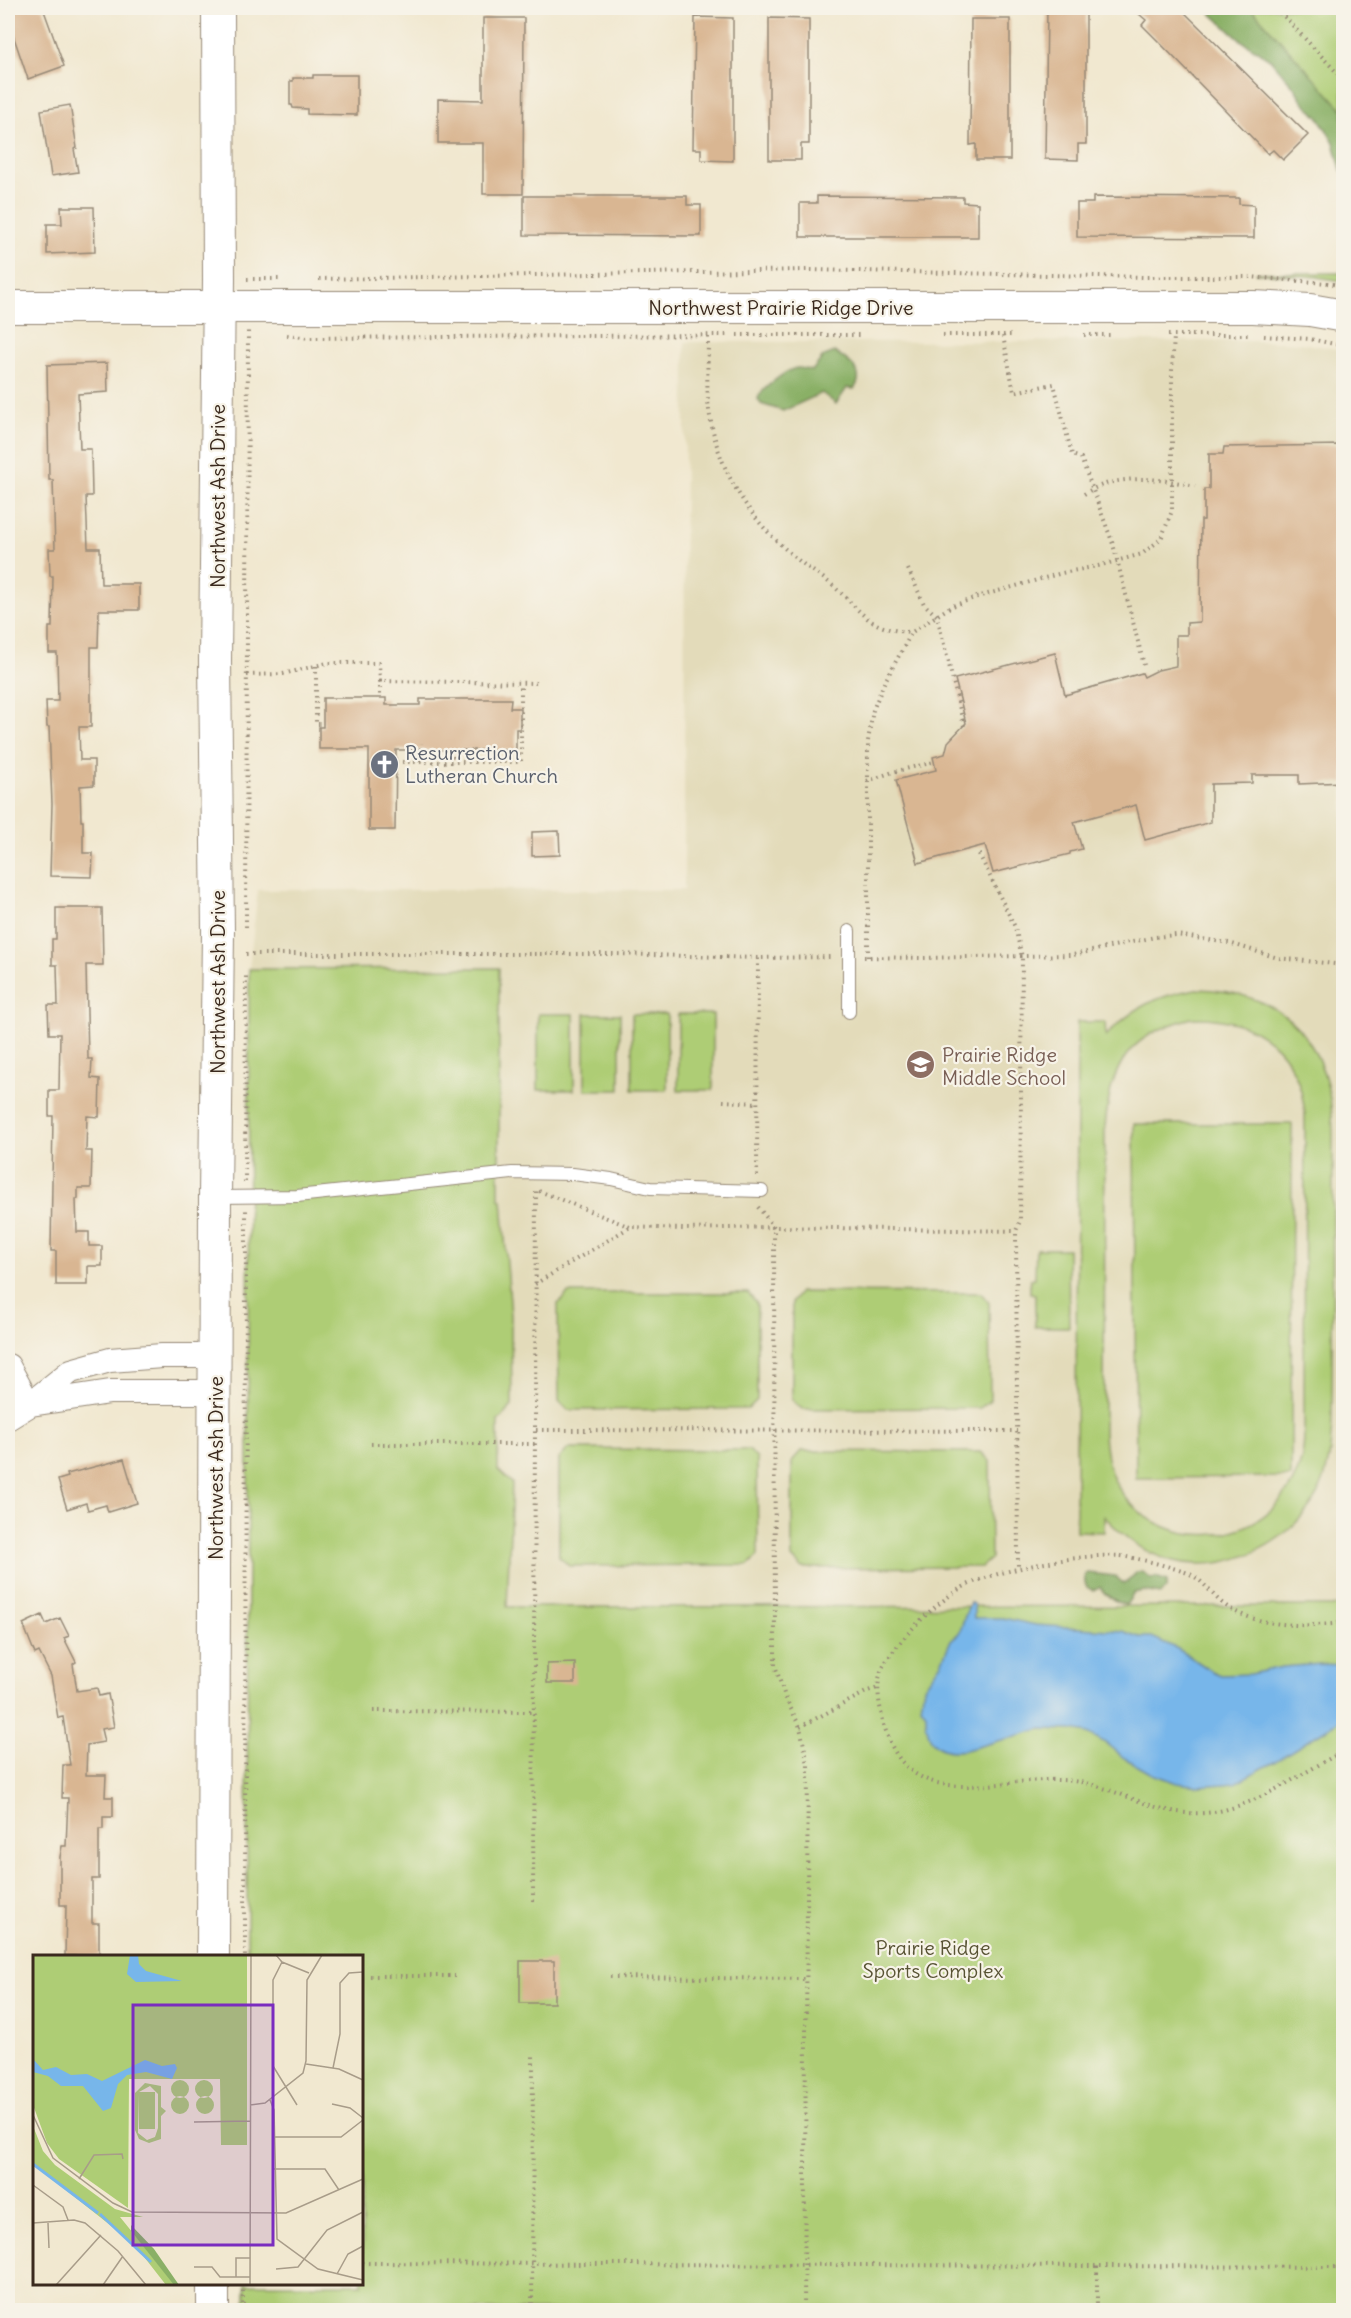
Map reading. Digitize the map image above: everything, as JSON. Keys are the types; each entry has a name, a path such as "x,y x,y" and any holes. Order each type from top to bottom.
{"street":[{"name":"Northwest Ash Drive","path":"213,1955 215,1356 230,1197 219,931 215,661 234,316 218,8"},
{"name":"Northwest Prairie Ridge Drive","path":"8,307 234,316 1253,307 1310,310 1344,316"},
{"path":"8,1418 29,1405 71,1371 110,1360 162,1356 215,1356"},
{"path":"8,1366 29,1405"},
{"path":"29,1405 111,1392 215,1392"},
{"path":"213,2285 213,2310"}],"lane":[{"path":"849,931 849,1012"},
{"path":"230,1197 297,1196 512,1173 573,1174 611,1179 650,1188 759,1191"}],"path":[{"path":"1276,8 1344,80"},
{"path":"311,279 748,270 898,270 934,273 1187,276 1205,279 1249,277 1344,286"},
{"path":"246,932 247,675 234,316 291,279"},
{"path":"286,335 309,338 864,335"},
{"path":"933,335 1022,335"},
{"path":"1076,335 1118,335"},
{"path":"1166,335 1251,335"},
{"path":"1003,336 1014,392 1053,384 1072,455 1081,458 1107,525 1143,665"},
{"path":"868,957 868,741 873,710 884,683 912,632 950,607 977,597 1142,554 1161,539 1172,511 1174,336"},
{"path":"1263,336 1310,339 1344,346"},
{"path":"708,337 709,408 713,430 723,465 742,501 770,534 835,587 864,617 884,628 912,632"},
{"path":"1084,494 1092,489 1141,478 1195,486"},
{"path":"908,569 924,604 937,616 964,726"},
{"path":"247,675 283,674 327,663 380,663 380,698"},
{"path":"316,666 316,724 323,724"},
{"path":"380,681 540,683"},
{"path":"396,762 521,762 521,683"},
{"path":"420,761 421,744"},
{"path":"453,750 454,762"},
{"path":"867,781 892,772 934,762"},
{"path":"979,854 1015,927 1022,957 1020,1221 1016,1231 1018,1570"},
{"path":"246,954 615,954 758,958 1022,957 1073,955 1155,937 1176,935 1228,943 1278,958 1344,965"},
{"path":"245,1955 246,1222 230,1197 246,943"},
{"path":"758,958 759,1191 757,1206 774,1227 775,1665 785,1697 800,1727 808,1764 804,2310"},
{"path":"723,1101 757,1103"},
{"path":"533,1901 536,1190 563,1198 630,1227 1016,1231"},
{"path":"246,1222 250,1216"},
{"path":"535,1284 630,1227"},
{"path":"536,1430 1017,1431"},
{"path":"371,1444 536,1444"},
{"path":"1344,1623 1290,1624 1248,1617 1226,1606 1201,1581 1188,1573 1126,1556 1099,1555 1018,1570 959,1589 900,1643 882,1666 878,1688 883,1722 898,1756 910,1772 930,1782 976,1786 1045,1780 1074,1781 1170,1812 1206,1813 1250,1800 1344,1751"},
{"path":"800,1727 878,1688"},
{"path":"373,1711 534,1712"},
{"path":"370,1976 455,1976"},
{"path":"610,1977 807,1979"},
{"path":"532,2310 533,2056"},
{"path":"363,2263 1344,2267"},
{"path":"1097,2266 1097,2310"},
{"path":"243,2285 243,2310"}],"shaded area":[{"name":"Prairie Ridge Middle School","path":"1253,341 1300,343 1343,350 1343,1606 498,1607 499,969 249,969 258,890 684,890 685,342"}],"green space":[{"path":"1205,8 1251,8 1343,110 1343,173 1334,142 1319,118 1302,100 1294,87 1270,59 1239,39"},
{"path":"1240,8 1331,8 1343,20 1343,126"},
{"path":"1255,273 1343,273 1343,281 1317,277"},
{"path":"834,352 854,367 858,377 854,389 847,388 836,404 822,393 783,411 761,404 758,399 760,395 781,375 798,368 812,371 823,357"},
{"name":"Prairie Ridge Sports Complex","path":"499,968 499,1199 502,1200 511,1315 512,1406 498,1421 498,1470 512,1483 507,1607 1343,1606 1343,2310 246,2310 246,2285 363,2285 363,1955 247,1955 249,969"},
{"path":"1196,989 1228,992 1256,1000 1279,1012 1298,1028 1313,1048 1324,1072 1333,1132 1332,1419 1325,1477 1317,1495 1303,1515 1267,1546 1245,1556 1222,1562 1198,1564 1174,1561 1151,1553 1126,1537 1104,1516 1104,1532 1076,1531 1077,1022 1105,1022 1106,1036 1126,1017 1146,1004 1169,995","holes":["1192,1018 1236,1023 1270,1041 1294,1072 1301,1092 1305,1115 1304,1443 1302,1457 1298,1470 1284,1496 1265,1515 1241,1528 1215,1534 1189,1533 1163,1526 1139,1512 1120,1490 1110,1470 1104,1433 1105,1127 1112,1086 1126,1055 1137,1043 1152,1033"]},
{"path":"538,1014 574,1014 574,1090 538,1090"},
{"path":"585,1014 620,1014 620,1090 585,1090"},
{"path":"632,1014 667,1014 667,1090 632,1090"},
{"path":"678,1014 713,1014 713,1090 678,1090"},
{"path":"1134,1124 1292,1124 1291,1477 1136,1478"},
{"path":"1036,1249 1068,1249 1069,1327 1035,1327 1035,1294 1030,1293 1030,1279 1035,1278"},
{"path":"800,1292 981,1293 989,1303 990,1400 980,1408 802,1409 792,1400 792,1302"},
{"path":"568,1293 748,1293 757,1304 757,1400 748,1409 568,1410 559,1401 558,1304"},
{"path":"568,1449 749,1450 757,1459 758,1556 748,1565 569,1566 559,1556 559,1459"},
{"path":"801,1451 981,1452 990,1461 991,1558 981,1567 802,1568 792,1558 792,1461"},
{"path":"1137,1572 1143,1572 1151,1579 1156,1577 1167,1581 1167,1588 1161,1594 1143,1591 1134,1593 1126,1605 1111,1598 1100,1587 1093,1590 1085,1583 1085,1575 1088,1573 1115,1576 1123,1583"}],"water":[{"path":"970,1602 974,1605 974,1618 1003,1618 1036,1625 1123,1631 1139,1637 1152,1637 1178,1649 1221,1675 1250,1674 1282,1667 1343,1665 1343,1719 1274,1762 1235,1783 1199,1786 1177,1783 1152,1774 1088,1733 1072,1730 1041,1729 966,1750 940,1748 930,1738 926,1713 921,1706 924,1687 941,1663 951,1640 959,1633"}],"building":[{"path":"16,8 43,8 64,66 28,79 8,20 8,11"},
{"path":"1047,8 1086,8 1086,144 1078,144 1078,160 1045,159"},
{"path":"1132,8 1180,8 1308,135 1283,160 1273,150 1268,154 1142,25 1146,20"},
{"path":"695,17 733,18 733,161 701,160 701,149 693,149"},
{"path":"483,18 524,18 523,194 483,194 483,143 438,143 438,99 483,100"},
{"path":"769,18 809,19 809,144 801,144 801,160 769,160"},
{"path":"971,19 1010,19 1010,160 976,160 976,144 970,145"},
{"path":"313,75 357,75 357,115 307,114 307,109 293,108 290,105 290,81 293,81 293,78 313,78"},
{"path":"70,105 77,148 74,149 78,172 51,176 41,110"},
{"path":"524,196 687,196 687,205 701,205 701,236 524,235"},
{"path":"817,196 963,197 963,202 978,203 978,237 800,237 800,203 817,203"},
{"path":"1093,197 1239,198 1239,204 1254,205 1254,238 1077,237 1077,203 1093,203"},
{"path":"61,207 94,207 95,252 47,254 47,224 62,224"},
{"path":"107,363 108,392 78,394 80,449 91,449 92,496 86,496 88,548 100,548 101,584 139,584 139,610 99,610 98,647 91,647 91,727 79,727 80,760 94,760 94,785 80,786 83,853 93,853 92,877 50,876 52,804 46,701 58,701 57,653 49,653 53,576 50,576 49,549 55,549 53,480 49,480 47,365"},
{"path":"1344,445 1344,782 1299,784 1299,775 1252,775 1252,783 1211,784 1211,822 1145,840 1136,805 1074,822 1082,849 1070,852 1070,854 993,873 985,845 918,863 896,780 936,770 933,757 945,754 948,742 966,723 955,679 1055,653 1065,695 1142,673 1144,677 1158,670 1176,666 1176,635 1187,635 1187,623 1200,622 1201,520 1204,520 1204,489 1209,489 1209,454 1223,454 1224,447"},
{"name":"Resurrection Lutheran Church","path":"323,698 386,698 386,705 420,705 420,699 511,699 510,708 520,708 520,729 516,729 516,750 396,750 395,830 369,830 369,749 319,749 319,727 323,727"},
{"path":"559,831 560,855 532,856 532,832"},
{"path":"56,908 102,908 103,965 86,965 88,1059 92,1059 91,1078 100,1079 99,1117 87,1116 86,1151 92,1151 91,1188 78,1188 78,1199 76,1199 77,1232 89,1232 89,1246 102,1246 102,1266 88,1266 88,1285 56,1285 56,1251 51,1251 53,1116 49,1116 49,1090 59,1090 60,1034 49,1034 48,1005 58,1005 57,965 52,965 52,939 56,939"},
{"path":"124,1459 137,1503 108,1512 106,1505 88,1510 86,1503 67,1509 58,1480 68,1477 67,1474"},
{"path":"42,1615 46,1624 60,1618 69,1636 64,1638 76,1662 73,1664 77,1691 97,1688 99,1696 108,1694 114,1727 101,1729 104,1742 87,1745 86,1775 106,1775 105,1797 113,1797 113,1817 103,1817 103,1829 99,1829 99,1879 92,1879 92,1923 99,1923 99,1955 65,1955 66,1905 60,1905 60,1857 62,1846 66,1846 68,1798 62,1798 63,1765 70,1765 63,1717 58,1718 51,1676 39,1652 35,1654 23,1624"},
{"path":"575,1663 575,1683 547,1683 547,1664"},
{"path":"520,1961 554,1961 554,2003 520,2003"}],"place":[{"name":"Resurrection Lutheran Church","path":"384,764"},
{"name":"Prairie Ridge Middle School","path":"921,1065"}]}
